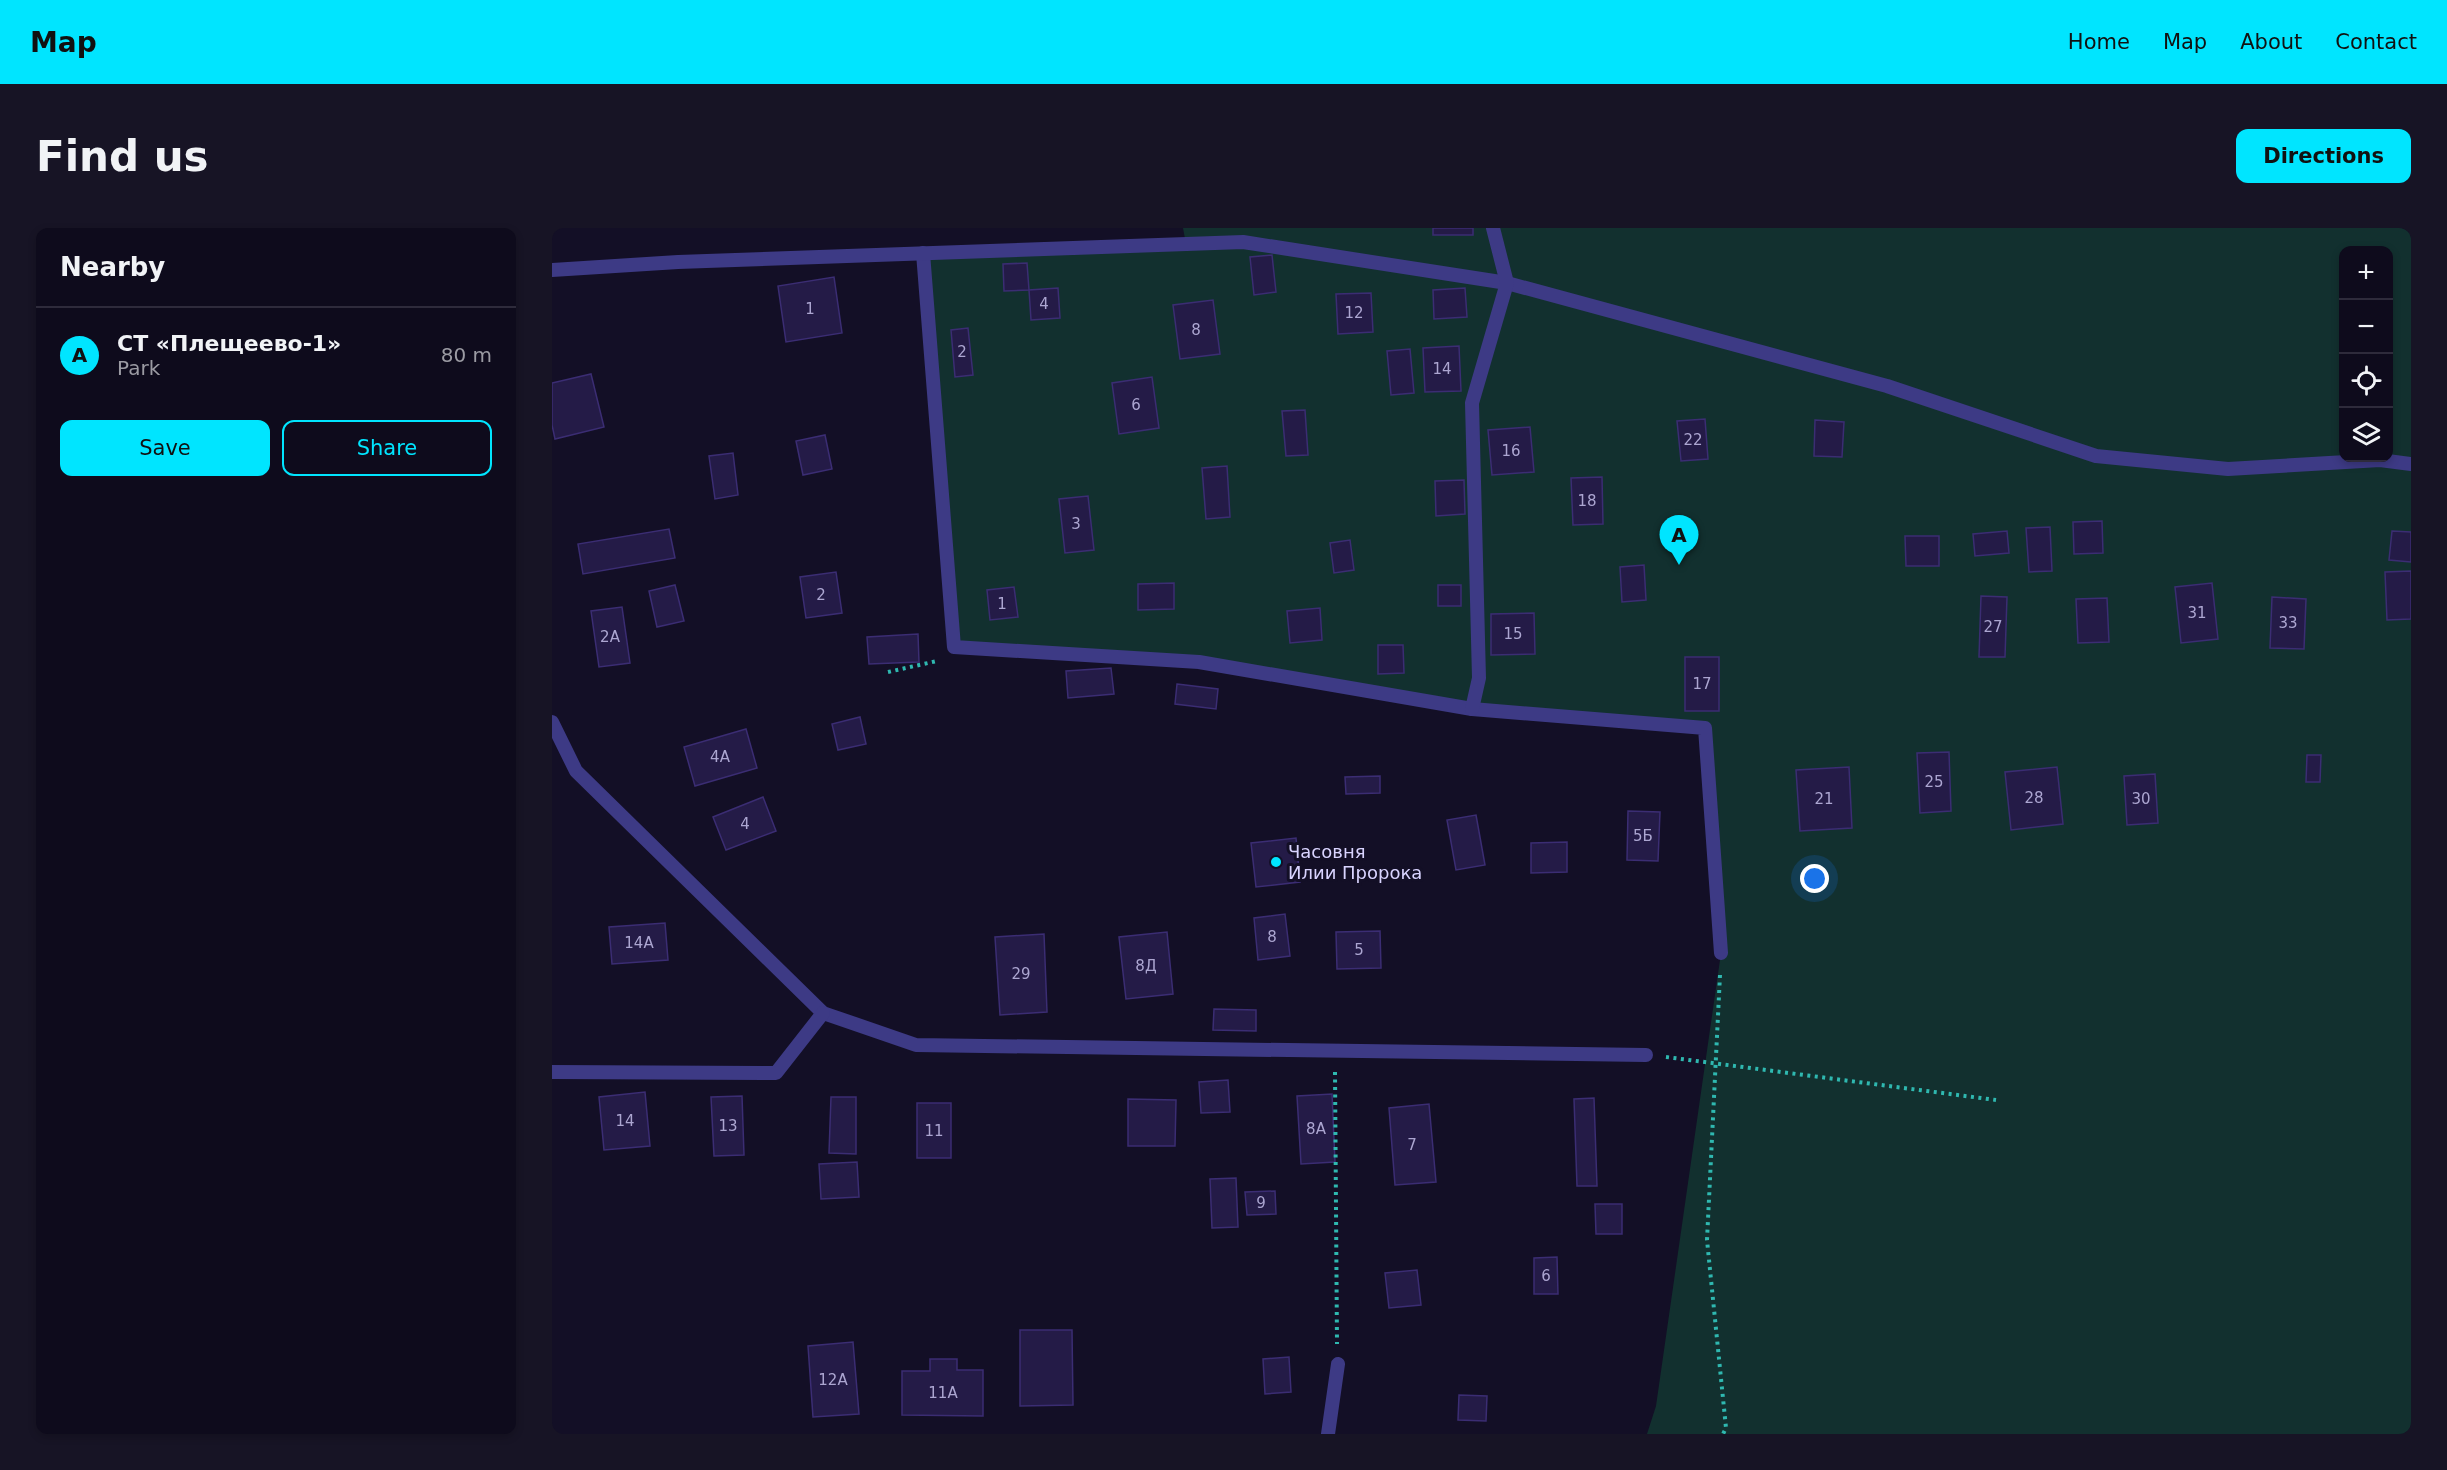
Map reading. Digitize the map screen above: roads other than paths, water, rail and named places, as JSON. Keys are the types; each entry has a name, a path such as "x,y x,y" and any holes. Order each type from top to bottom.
{"lane":[{"path":"1472,709 1479,678 1472,403 1507,283 1493,228"},
{"path":"552,270 678,262 1243,242 1507,283 1887,386 2096,456 2228,469 2380,460 2411,464"},
{"path":"923,253 954,647 1199,662 1472,709 1706,728 1721,953"},
{"path":"552,722 576,771 823,1013 916,1045 1646,1055"},
{"path":"552,1072 776,1073 823,1013"},
{"path":"1328,1434 1338,1364"}],"place":[{"name":"СТ «Плещеево-1»","path":"1679,565"},
{"name":"Часовня Илии Пророка","path":"1276,862"}]}
